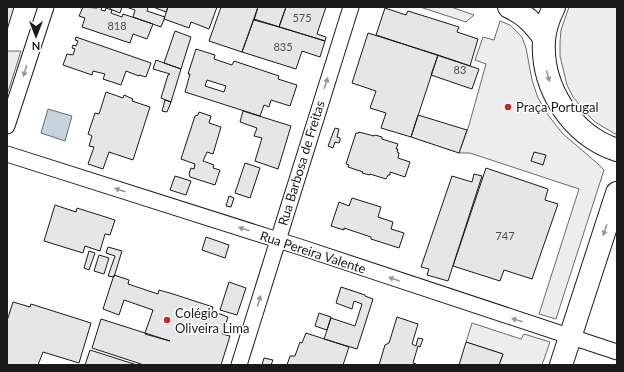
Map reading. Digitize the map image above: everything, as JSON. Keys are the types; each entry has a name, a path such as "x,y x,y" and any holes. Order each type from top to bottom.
{"main road":[{"path":"509,7 519,11 534,24 544,38"},
{"path":"554,7 547,24 544,38 545,66 550,84 558,102 575,124 603,144 617,150"},
{"path":"561,365 617,192"}],"street":[{"path":"7,126 46,7"},
{"name":"Rua Barbosa de Freitas","path":"239,365 351,7"},
{"name":"Rua Pereira Valente","path":"7,154 277,240 617,352"}],"shaded area":[{"path":"420,7 451,7 474,15 466,22"},
{"name":"Praça Portugal","path":"569,7 617,7 617,135 595,122 589,116 573,97 567,85 560,56 560,42 561,30"},
{"name":"Praça Portugal","path":"500,21 510,25 522,37 526,48 532,80 538,98 548,115 563,134 604,170 556,319 539,314 579,189 470,153 459,153 469,125 486,64 475,60 483,37 494,40"},
{"path":"7,51 21,51 7,95"},
{"path":"48,109 72,116 65,141 41,133"},
{"path":"472,323 521,339 524,334 550,342 542,365 499,365 503,354 466,342"}],"building":[{"path":"7,7 14,7 7,30"},
{"path":"83,7 102,7 101,10 105,11 106,8 112,10 111,13 122,17 123,14 153,24 147,39 133,34 130,43 82,27 85,18 79,16"},
{"path":"111,7 122,7 120,13 110,9"},
{"path":"126,7 148,7 147,11 165,17 161,27 133,17 135,10"},
{"path":"153,7 168,7 166,12"},
{"path":"168,7 217,7 209,29 191,22 189,28 164,19"},
{"path":"221,7 258,7 242,52 209,41"},
{"path":"258,7 286,7 279,27 254,20"},
{"path":"286,7 326,7 317,34 326,37 325,41 279,27"},
{"path":"385,8 406,15 408,11 459,27 457,32 478,39 470,66 376,35"},
{"path":"254,19 325,41 320,57 302,51 296,69 242,52"},
{"path":"175,31 191,37 181,69 164,63"},
{"path":"368,33 438,55 411,137 381,128 386,113 370,108 376,91 352,83"},
{"path":"76,37 151,63 146,77 126,71 121,85 103,79 105,74 93,71 92,75 63,65 67,54 73,55 75,49 72,48 73,45 76,46 78,41 75,40"},
{"path":"196,49 215,55 214,59 232,65 234,61 279,76 278,79 297,85 290,106 271,100 269,107 264,105 260,116 185,92 190,74 188,74","holes":["207,80 226,86 224,92 205,86"]},
{"path":"438,55 479,69 472,89 431,75"},
{"path":"156,60 181,69 171,102 161,98 168,75 170,74 153,69"},
{"path":"106,92 123,98 124,95 133,99 132,101 150,107 133,160 109,152 103,169 88,164 94,147 89,146 92,136 88,134 95,113 99,114"},
{"path":"165,100 171,102 167,112 162,111"},
{"path":"243,111 291,126 278,169 255,161 262,138 254,136 257,128 240,122"},
{"path":"199,112 211,116 209,123 221,127 213,154 207,152 203,161 214,165 213,168 220,170 215,185 190,177 189,174 191,168 194,169 195,164 181,159 195,116 198,115"},
{"path":"418,115 467,130 459,153 411,137"},
{"path":"335,128 339,129 337,137 340,138 340,141 339,143 335,142 333,148 328,146"},
{"path":"359,132 382,137 382,139 398,144 396,149 398,149 397,152 399,153 398,158 410,162 405,177 390,172 390,175 388,175 386,179 362,173 363,172 348,167 349,165 346,164 356,133"},
{"path":"534,152 546,155 543,165 531,161"},
{"path":"245,163 260,168 250,198 235,193"},
{"path":"486,168 548,189 545,200 558,204 532,279 504,270 500,281 453,266"},
{"path":"474,174 482,176 448,281 427,275 429,269 421,267 452,176 472,182"},
{"path":"175,176 191,181 186,195 170,190"},
{"path":"229,196 234,198 231,207 226,206"},
{"path":"352,198 381,207 378,217 393,222 391,229 404,233 399,248 344,228 344,230 331,226 339,202 349,206"},
{"path":"55,205 76,212 77,208 115,220 110,235 105,234 100,251 85,246 83,253 44,241"},
{"path":"206,237 229,245 225,258 202,250"},
{"path":"108,247 122,251 114,277 108,276 115,256 106,253"},
{"path":"89,251 95,253 89,270 84,268"},
{"path":"99,255 109,258 104,274 94,271"},
{"name":"Colégio Oliveira Lima","path":"114,275 129,280 128,284 158,294 159,290 213,307 212,311 228,317 222,334 230,336 221,365 144,365 92,348 101,319 145,333 153,310 124,300 119,315 103,309","holes":["145,333 170,341 145,334"]},
{"path":"229,282 246,288 237,315 220,310"},
{"path":"341,287 373,299 357,349 324,339 331,318 355,326 362,304 354,301 352,309 336,303"},
{"path":"13,302 30,307 31,304 91,323 79,363 43,352 38,365 7,365 7,321"},
{"path":"319,313 331,317 327,330 315,326"},
{"path":"397,317 418,324 412,344 416,346 418,338 423,339 420,347 418,346 413,363 416,365 379,365 385,345 389,343"},
{"path":"306,333 349,347 343,365 287,365 290,356 295,356 300,342 302,343"},
{"path":"466,342 503,354 499,365 459,365"},
{"path":"90,350 137,365 85,365"},
{"path":"264,358 273,360 271,365 262,365"}],"place":[{"name":"Praça Portugal","path":"508,107"},
{"name":"Colégio Oliveira Lima","path":"167,320"}]}
